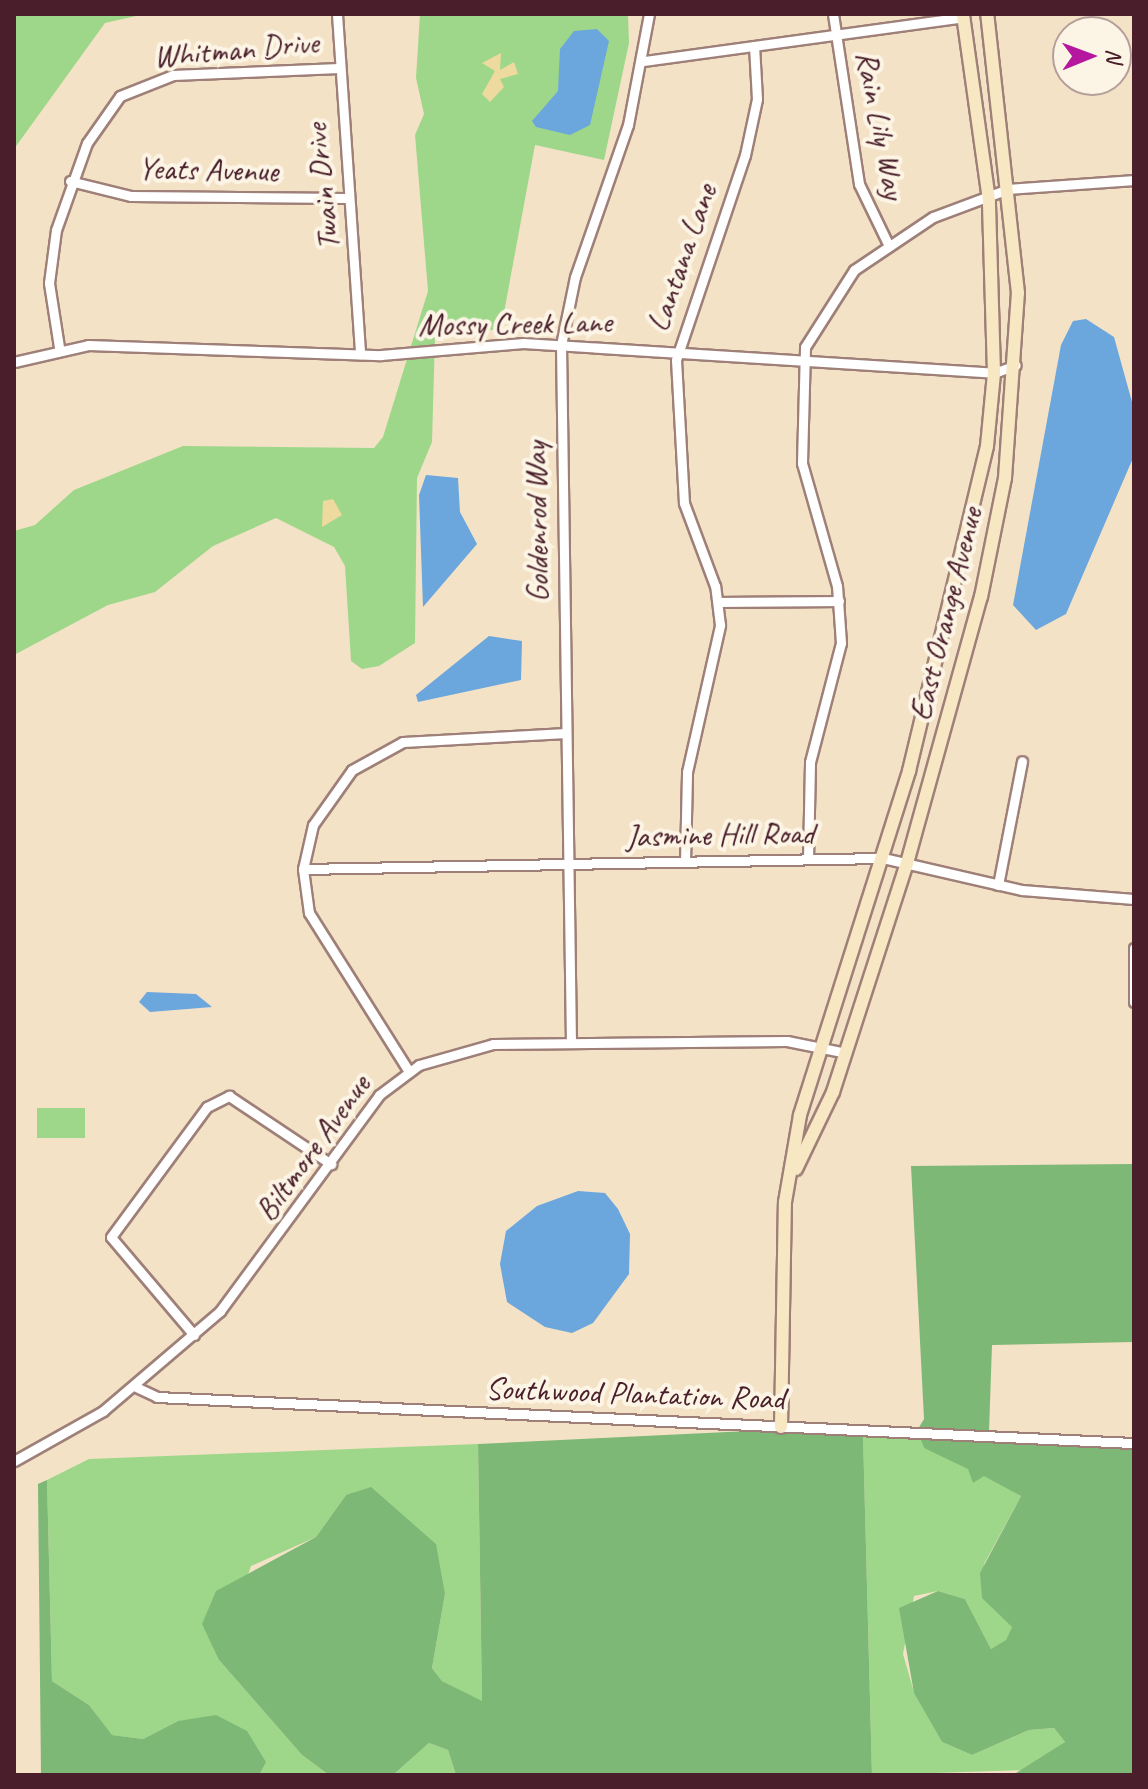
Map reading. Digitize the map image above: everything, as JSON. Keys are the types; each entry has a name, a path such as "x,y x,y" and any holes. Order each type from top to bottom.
{"street":[{"name":"Twain Drive","path":"337,14 346,198 360,290 360,354"},
{"name":"Goldenrod Way","path":"571,1043 561,345 575,277 644,61 649,14"},
{"name":"Rain Lily Way","path":"833,14 859,184 887,242"},
{"name":"East Orange Avenue","path":"785,1202 846,1053 907,863 981,597 1017,364 1008,189 987,14"},
{"path":"644,61 963,16"},
{"name":"East Orange Avenue","path":"781,1427 785,1202 822,1047 883,858 973,520 994,373 989,200 963,16"},
{"name":"Lantana Lane","path":"685,862 687,772 718,652 719,602 684,503 677,351 745,155 757,99 754,46"},
{"name":"Whitman Drive","path":"59,347 50,258 70,181 104,114 148,80 339,68"},
{"path":"985,177 1008,189"},
{"path":"808,859 807,784 838,668 839,601 804,473 803,359 854,270 887,242 933,217 989,200 1008,189 1134,180"},
{"name":"Yeats Avenue","path":"70,181 131,196 346,198"},
{"name":"Mossy Creek Lane","path":"14,362 59,347 360,354 561,345 994,373 1017,364"},
{"path":"719,602 839,601"},
{"path":"408,1070 316,930 303,869 321,808 372,756 425,736 566,733"},
{"path":"998,885 1022,761"},
{"name":"Jasmine Hill Road","path":"303,869 883,858 998,885 1134,899"},
{"path":"1134,948 1134,1002"},
{"name":"Biltmore Avenue","path":"14,1461 60,1440 136,1387 194,1335 260,1265 379,1095 408,1070 473,1046 787,1041 846,1053"},
{"path":"194,1335 111,1237 207,1107 229,1096 331,1164"},
{"name":"Southwood Plantation Road","path":"136,1387 157,1397 1134,1443"}],"green space":[{"path":"14,14 145,14 105,23 14,149"},
{"path":"420,14 628,14 629,43 604,160 535,145 501,329 435,336 432,442 417,478 415,643 379,666 362,669 351,661 345,566 334,547 276,518 213,546 155,592 108,605 14,655 14,531 35,525 74,490 183,446 374,448 383,437 428,291 415,135 424,114 416,78"},
{"path":"37,1108 85,1108 85,1138 37,1138"},
{"path":"1134,1164 1134,1342 992,1345 989,1432 918,1429 924,1419 911,1166"},
{"path":"767,1430 863,1435 872,1775 456,1775 448,1750 429,1743 393,1775 329,1775 302,1755 219,1660 202,1624 216,1591 316,1537 346,1495 371,1487 436,1544 445,1594 432,1668 442,1681 482,1701 478,1444"},
{"path":"863,1435 920,1438 924,1448 951,1455 1021,1496 984,1564 1012,1627 1006,1641 991,1649 965,1599 938,1591 914,1596 903,1654 914,1692 942,1742 972,1755 1029,1730 1054,1728 1065,1742 1028,1770 872,1775"},
{"path":"920,1438 1134,1447 1134,1775 1013,1775 1065,1742 1054,1728 1029,1730 972,1755 942,1742 914,1693 899,1608 938,1591 965,1599 991,1649 1006,1640 1012,1627 982,1598 980,1573 1021,1496 984,1476 973,1483 968,1469 924,1448"},
{"path":"478,1444 482,1702 442,1681 432,1668 445,1594 346,1495 316,1537 251,1566 219,1660 302,1755 329,1775 259,1775 265,1761 178,1721 143,1739 111,1735 89,1705 52,1681 47,1480 89,1459"},
{"path":"47,1480 52,1681 89,1705 112,1735 143,1739 178,1721 216,1715 247,1731 266,1762 259,1775 41,1775 38,1484"},
{"path":"429,1743 448,1750 456,1775 393,1775"}],"sand":[{"path":"501,53 500,70 514,62 518,74 500,79 504,87 490,102 482,94 495,71 482,63"},
{"path":"333,499 342,515 322,527 323,501"}],"water":[{"path":"597,29 609,41 590,125 570,135 536,127 532,121 558,91 560,49 574,31"},
{"path":"1086,319 1114,337 1132,402 1133,458 1066,614 1036,630 1013,605 1061,345 1073,321"},
{"path":"426,475 458,478 460,512 477,544 423,607 419,495"},
{"path":"489,636 522,641 521,680 418,702 416,695"},
{"path":"147,992 196,994 212,1007 150,1012 139,1002"},
{"path":"578,1191 605,1193 618,1209 630,1234 629,1274 593,1323 572,1333 545,1327 507,1302 500,1264 506,1231 537,1206"}]}
